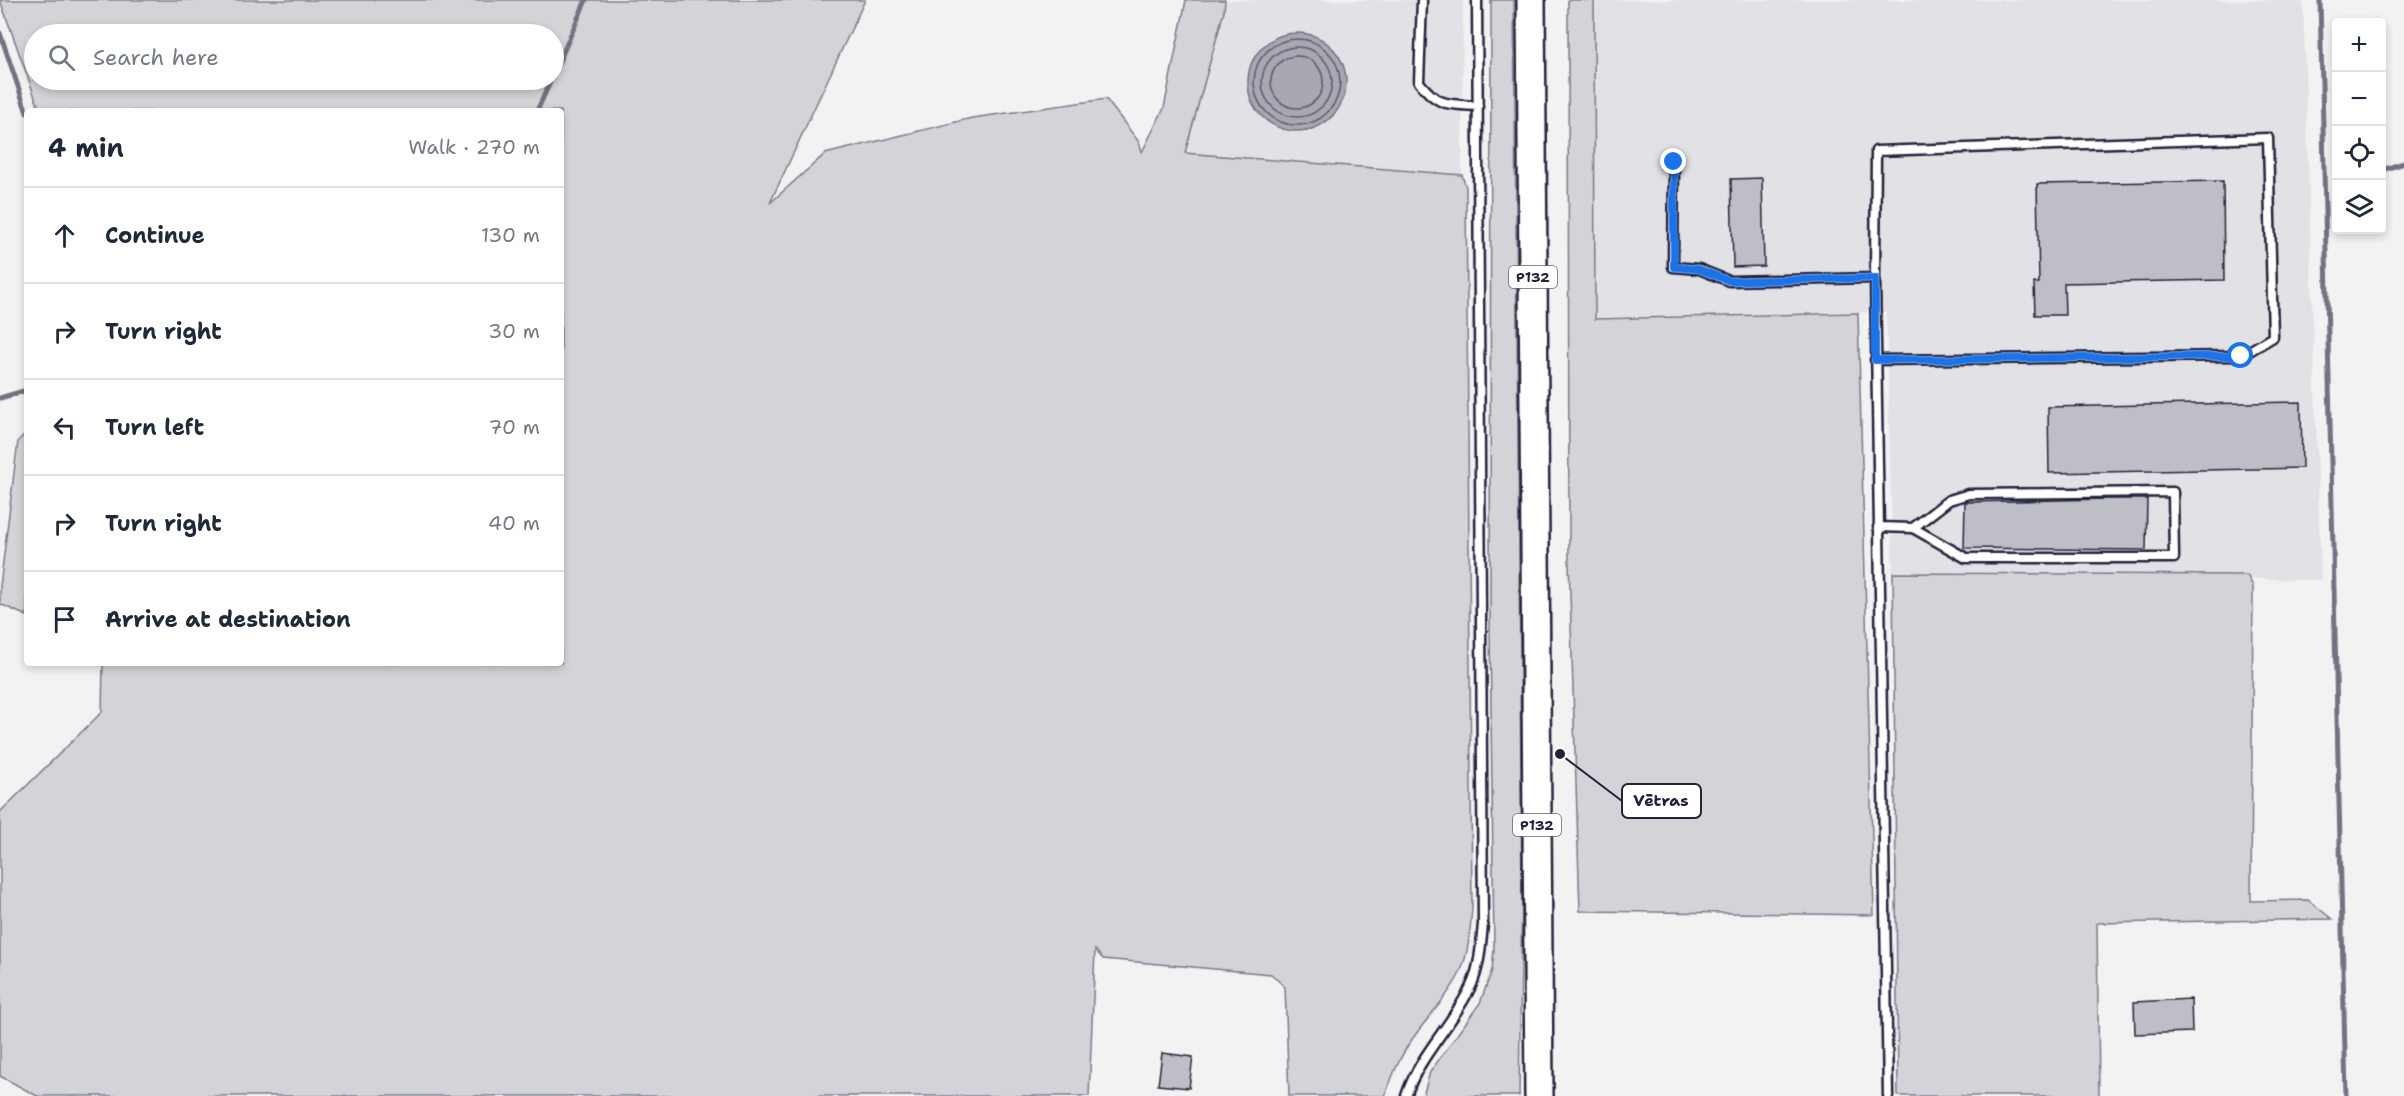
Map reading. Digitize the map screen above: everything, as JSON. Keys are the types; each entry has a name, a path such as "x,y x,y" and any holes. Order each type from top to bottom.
{"main road":[{"name":"P132","path":"1531,0 1539,1096"}],"lane":[{"path":"1406,1096 1424,1056 1473,983 1479,959 1483,924 1477,0"},
{"path":"1422,1 1419,82 1432,99 1449,104 1478,105"},
{"path":"1875,360 2241,356 2273,337 2268,138 1876,151 1875,360 1888,1096"},
{"path":"1674,162 1674,267 1698,269 1730,281 1875,278"},
{"path":"1878,527 1913,528 1966,558 2174,558 2174,492 1969,494 1949,500 1913,528"}],"shaded area":[{"path":"0,0 865,0 770,203 825,154 972,118 1106,99 1139,142 1142,152 1164,108 1186,0 1225,0 1224,11 1185,153 1462,175 1466,187 1471,925 1460,973 1407,1047 1385,1096 1289,1096 1285,987 1271,974 1103,959 1095,950 1089,1096 37,1096 0,1076 0,812 102,712 103,666 564,666 564,108 39,108 32,90 564,90 564,24 24,24 24,67"},
{"path":"1225,0 1463,0 1462,175 1185,153 1224,11"},
{"path":"1491,0 1514,0 1522,890 1519,1096 1423,1096 1430,1072 1480,1003 1492,970 1494,949 1490,631"},
{"path":"1568,0 1594,0 1595,319 1858,313 1874,915 1580,911 1569,562"},
{"path":"1594,0 2303,0 2321,580 1893,573 1886,312 1595,320"},
{"path":"24,435 24,615 0,604 0,586 18,441"},
{"path":"1893,573 2247,575 2253,586 2251,901 2308,900 2332,919 2097,923 2099,1096 1898,1096"}],"water":[{"path":"1297,33 1316,37 1332,47 1342,63 1346,82 1342,101 1332,117 1316,127 1297,131 1278,127 1262,117 1252,101 1248,82 1252,63 1262,47 1278,37"}],"building":[{"path":"1762,178 1764,266 1733,267 1731,179"},
{"path":"2223,181 2224,280 2064,283 2065,315 2035,315 2034,283 2039,283 2037,184"},
{"path":"2301,402 2302,468 2049,473 2048,407"},
{"path":"2147,499 2146,550 1964,548 1965,502"},
{"path":"2191,999 2192,1032 2135,1034 2134,1002"},
{"path":"1162,1053 1193,1057 1189,1088 1158,1085"}],"waterway":[{"path":"564,50 586,0"},
{"path":"2320,0 2346,1096"},
{"path":"0,33 25,108"},
{"path":"538,108 546,90"},
{"path":"2386,169 2404,163"},
{"path":"0,398 24,391"}],"place":[{"name":"Vētras","path":"1560,754"}],"route":[{"path":"1674,162 1674,267 1698,269 1730,281 1875,278 1875,360 2241,356"}]}
